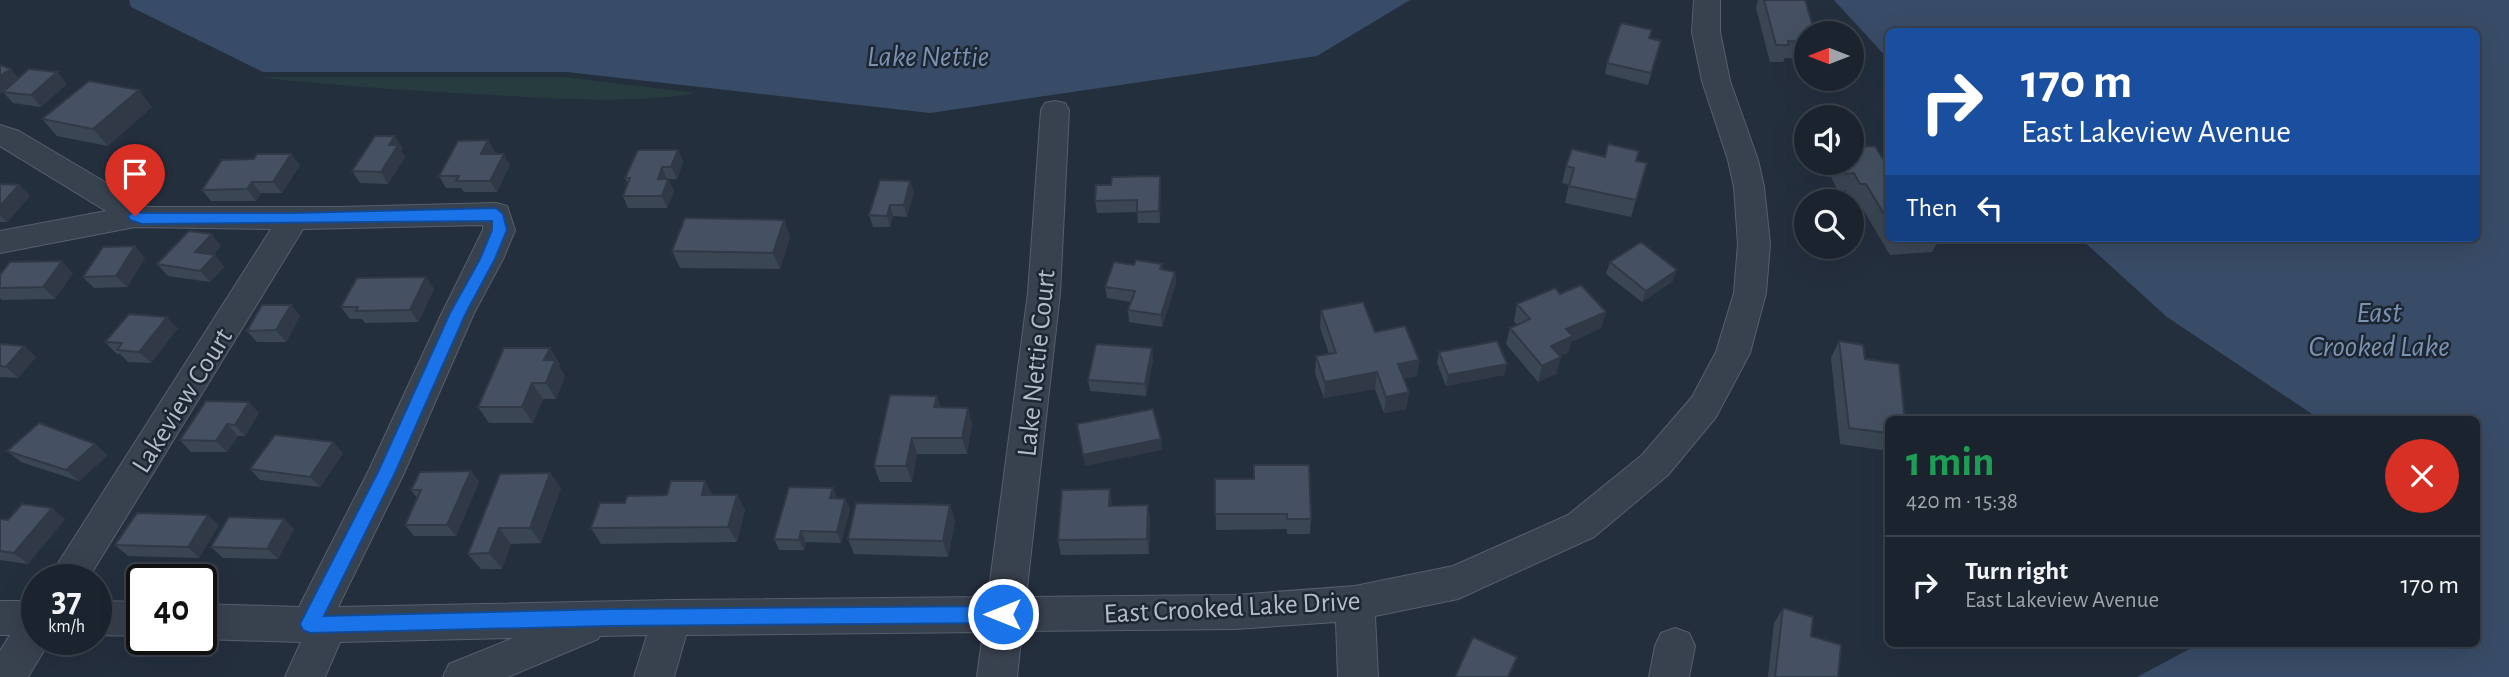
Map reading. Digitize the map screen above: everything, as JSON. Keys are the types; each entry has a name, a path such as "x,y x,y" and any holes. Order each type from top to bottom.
{"street":[{"name":"East Crooked Lake Drive","path":"217,622 319,625 672,617 1235,612 1354,603 1458,582 1581,526 1655,465 1704,407 1733,353 1750,293 1754,244 1749,187 1743,160 1716,81 1706,32 1707,0"},
{"name":"Lake Nettie Court","path":"997,677 1044,293 1055,110"},
{"path":"0,135 142,218 293,219 496,214 499,230 458,313 319,625 305,677"},
{"path":"0,242 135,216"},
{"name":"Lakeview Court","path":"76,564 293,219"},
{"path":"1354,603 1358,677"},
{"path":"654,677 672,617"},
{"path":"0,618 21,618"},
{"name":"East Crooked Lake Drive","path":"463,677 610,618"},
{"path":"6,677 21,653"}],"green space":[{"path":"258,77 564,77 697,93 646,99 570,99 376,88"}],"water":[{"name":"Lake Nettie","path":"129,0 1410,0 1317,56 930,113 567,72 263,72 131,7"},
{"name":"East Crooked Lake","path":"1834,0 2509,0 2509,677 2137,677 2193,647 2480,647 2480,416 2315,416 2167,317 2084,242 2480,242 2480,28 1885,28 1885,56 1864,33 1864,21 1853,21"}],"building":[{"path":"1764,0 1805,0 1811,21 1794,21 1794,41 1788,41 1789,45 1776,45"},
{"path":"1621,23 1652,30 1649,38 1661,41 1651,73 1607,63"},
{"path":"0,65 11,69 0,76"},
{"path":"29,69 57,72 31,95 3,92"},
{"path":"89,81 139,90 93,129 42,119"},
{"path":"375,136 395,136 389,145 398,145 381,172 352,171"},
{"path":"488,140 481,154 504,154 490,181 456,181 459,176 439,176 458,141"},
{"path":"1608,144 1639,151 1636,161 1647,163 1636,200 1569,186 1574,168 1566,166 1572,149 1605,157"},
{"path":"1864,146 1875,146 1885,162 1885,216 1866,184 1860,184 1855,175 1864,175"},
{"path":"638,150 678,150 671,167 662,167 658,179 668,179 662,196 623,196 630,178 625,178"},
{"path":"257,154 291,154 273,182 252,182 247,189 202,190 222,160 254,159"},
{"path":"1160,176 1159,211 1137,212 1137,200 1095,201 1096,185 1111,185 1112,177"},
{"path":"880,180 910,181 904,205 890,205 887,216 869,215"},
{"path":"0,184 19,185 0,206"},
{"path":"685,218 784,220 773,253 672,251"},
{"path":"189,231 212,234 195,252 215,255 200,271 157,264"},
{"path":"1641,242 1677,270 1646,291 1610,262"},
{"path":"135,246 116,276 83,277 103,247"},
{"path":"1136,260 1162,264 1160,269 1175,272 1161,315 1128,310 1135,291 1105,287 1114,262 1134,265"},
{"path":"62,261 43,287 0,288 0,275 10,262"},
{"path":"426,277 410,310 356,311 358,307 341,307 357,278"},
{"path":"1581,285 1606,312 1566,329 1573,336 1551,346 1561,357 1542,366 1510,328 1530,319 1517,304 1555,288 1560,294"},
{"path":"1363,302 1375,332 1405,326 1419,360 1398,364 1409,392 1386,397 1377,372 1325,382 1316,356 1336,353 1321,310"},
{"path":"262,305 291,305 276,330 247,331"},
{"path":"129,314 167,317 139,352 117,350 122,343 105,342"},
{"path":"1497,341 1507,364 1448,375 1439,352"},
{"path":"1839,341 1863,345 1865,359 1899,364 1905,416 1885,416 1885,433 1849,428"},
{"path":"0,344 24,346 6,367 0,366"},
{"path":"1096,344 1152,348 1145,384 1088,380"},
{"path":"504,348 550,348 544,360 555,360 546,383 532,383 522,407 478,407"},
{"path":"890,395 937,396 934,407 968,408 962,438 912,438 906,466 874,466"},
{"path":"206,401 249,402 235,425 227,424 216,441 180,440"},
{"path":"1153,409 1161,439 1083,455 1077,424"},
{"path":"39,423 95,444 66,470 7,451"},
{"path":"275,435 333,442 310,477 250,469"},
{"path":"1254,465 1309,465 1311,519 1287,519 1287,514 1215,514 1215,479 1254,479"},
{"path":"471,471 447,525 405,525 421,490 411,490 420,472"},
{"path":"550,473 530,528 499,528 489,553 468,554 500,474"},
{"path":"671,481 705,481 702,495 737,495 728,527 591,528 600,503 625,503 627,496 667,495"},
{"path":"789,487 833,488 830,498 845,499 837,532 801,531 799,540 774,539"},
{"path":"1110,489 1109,506 1148,505 1147,539 1058,540 1062,490"},
{"path":"856,503 950,505 943,541 848,539"},
{"path":"22,504 52,508 14,553 0,551 0,519 8,520"},
{"path":"137,513 208,515 188,547 115,545"},
{"path":"229,517 284,519 267,549 211,547"},
{"path":"1783,608 1813,617 1811,636 1841,645 1838,677 1775,677"},
{"path":"1473,637 1517,657 1508,677 1455,677"}],"route":[{"path":"135,216 293,219 496,214 499,230 487,259 458,313 386,473 310,624 1003,614"}]}
